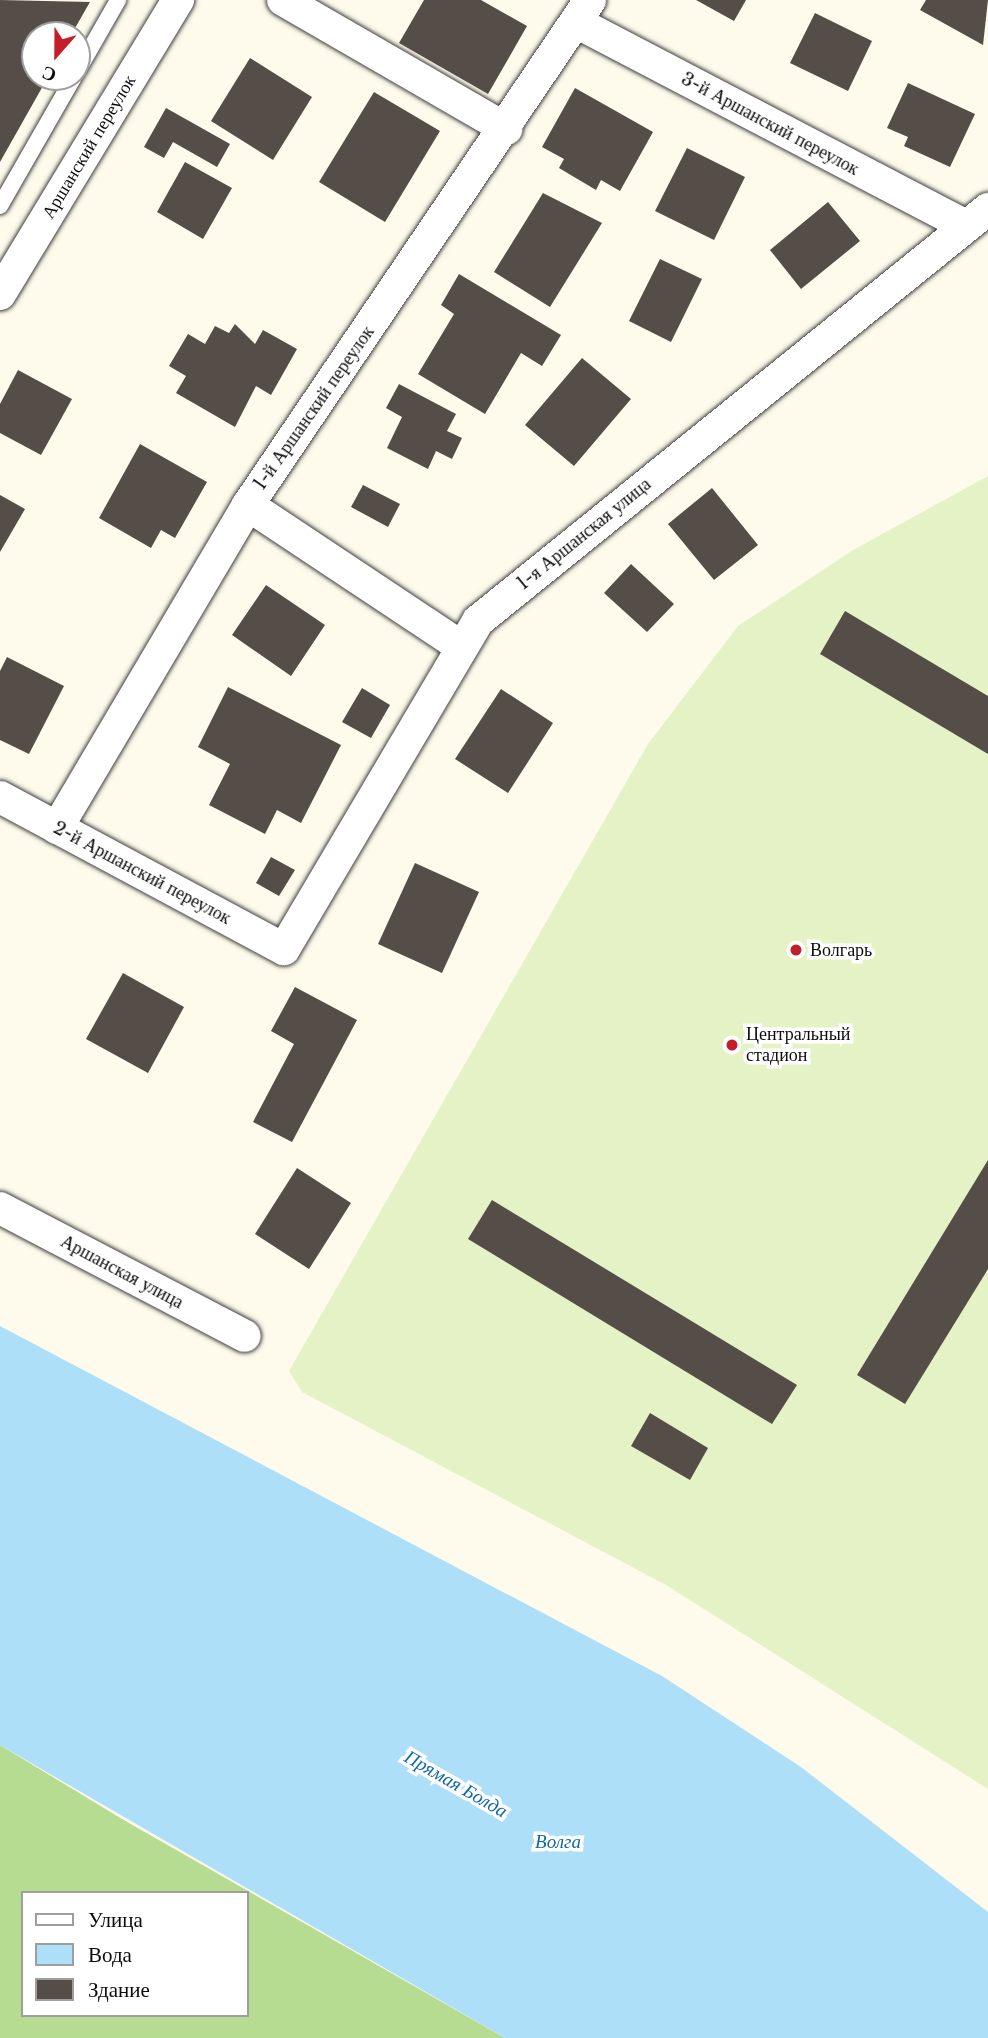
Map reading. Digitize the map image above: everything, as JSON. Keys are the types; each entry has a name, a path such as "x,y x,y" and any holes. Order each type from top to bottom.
{"street":[{"name":"Аршанский переулок","path":"0,294 178,0"},
{"path":"283,0 506,129"},
{"name":"1-й Аршанский переулок","path":"57,828 248,505 506,129 583,11"},
{"name":"3-й Аршанский переулок","path":"583,11 976,217"},
{"name":"1-я Аршанская улица","path":"284,949 460,646 478,621 976,217"},
{"path":"248,505 460,646"},
{"name":"2-й Аршанский переулок","path":"0,797 284,949"},
{"name":"Аршанская улица","path":"0,1208 245,1336"}],"lane":[{"path":"91,47 118,0"},
{"path":"0,206 66,91"}],"green space":[{"name":"Центральный стадион","path":"988,476 988,1789 666,1585 302,1392 289,1371 648,744 738,626 853,550"},
{"path":"0,1745 248,1891 21,1891 21,2017 248,2017 248,1891 505,2038 0,2038"}],"water":[{"name":"Волга","path":"0,1326 662,1676 801,1767 988,1912 988,2038 505,2038 0,1745"}],"building":[{"path":"0,0 90,2 79,21 21,21 21,91 40,91 0,162"},
{"path":"424,0 481,0 527,26 488,94 399,43"},
{"path":"696,0 746,0 734,21"},
{"path":"926,0 988,0 983,45 920,10"},
{"path":"815,13 872,41 848,91 790,63"},
{"path":"250,58 312,97 273,160 211,121"},
{"path":"908,83 975,114 950,167 904,146 908,137 887,128"},
{"path":"575,88 653,132 620,191 601,180 596,190 559,168 564,159 542,147"},
{"path":"374,92 440,131 385,222 319,182"},
{"path":"166,108 230,144 217,167 173,142 164,158 144,147"},
{"path":"687,148 745,177 714,240 655,211"},
{"path":"185,162 232,188 203,239 157,212"},
{"path":"543,193 602,223 550,307 494,272"},
{"path":"828,202 860,241 801,289 770,250"},
{"path":"660,259 702,279 671,342 629,321"},
{"path":"459,274 561,335 542,366 521,353 485,414 418,374 454,314 441,305"},
{"path":"235,324 255,344 263,330 297,349 271,395 256,386 235,427 176,393 186,376 169,366 188,334 205,344 215,326 229,333"},
{"path":"582,358 631,399 574,466 525,425"},
{"path":"18,370 72,399 41,455 0,433 0,404"},
{"path":"399,384 456,414 447,431 462,438 452,459 436,451 428,469 387,448 402,417 386,408"},
{"path":"140,444 207,482 175,538 161,530 151,548 99,518"},
{"path":"363,485 400,504 388,527 351,507"},
{"path":"712,488 758,545 714,580 668,524"},
{"path":"0,495 25,509 0,552"},
{"path":"631,564 674,604 647,632 604,593"},
{"path":"266,585 325,625 291,676 232,635"},
{"path":"845,611 988,696 988,754 820,654"},
{"path":"7,657 64,686 29,754 0,740 0,671"},
{"path":"228,687 341,745 301,823 277,810 265,834 209,805 230,764 198,747"},
{"path":"362,688 390,705 371,738 342,722"},
{"path":"501,689 553,723 508,793 455,759"},
{"path":"271,857 295,870 279,896 256,883"},
{"path":"415,863 479,892 442,973 378,944"},
{"path":"123,973 184,1007 148,1073 86,1039"},
{"path":"295,987 357,1020 292,1142 253,1122 294,1044 271,1031"},
{"path":"988,1160 988,1269 905,1404 857,1375"},
{"path":"297,1168 351,1203 309,1269 255,1234"},
{"path":"492,1200 797,1385 772,1424 468,1239"},
{"path":"650,1413 708,1448 690,1480 631,1446"}],"place":[{"name":"Волгарь","path":"796,950"},
{"name":"Центральный стадион","path":"732,1045"}],"water label":[{"name":"Прямая Болда","path":"456,1784"}]}
